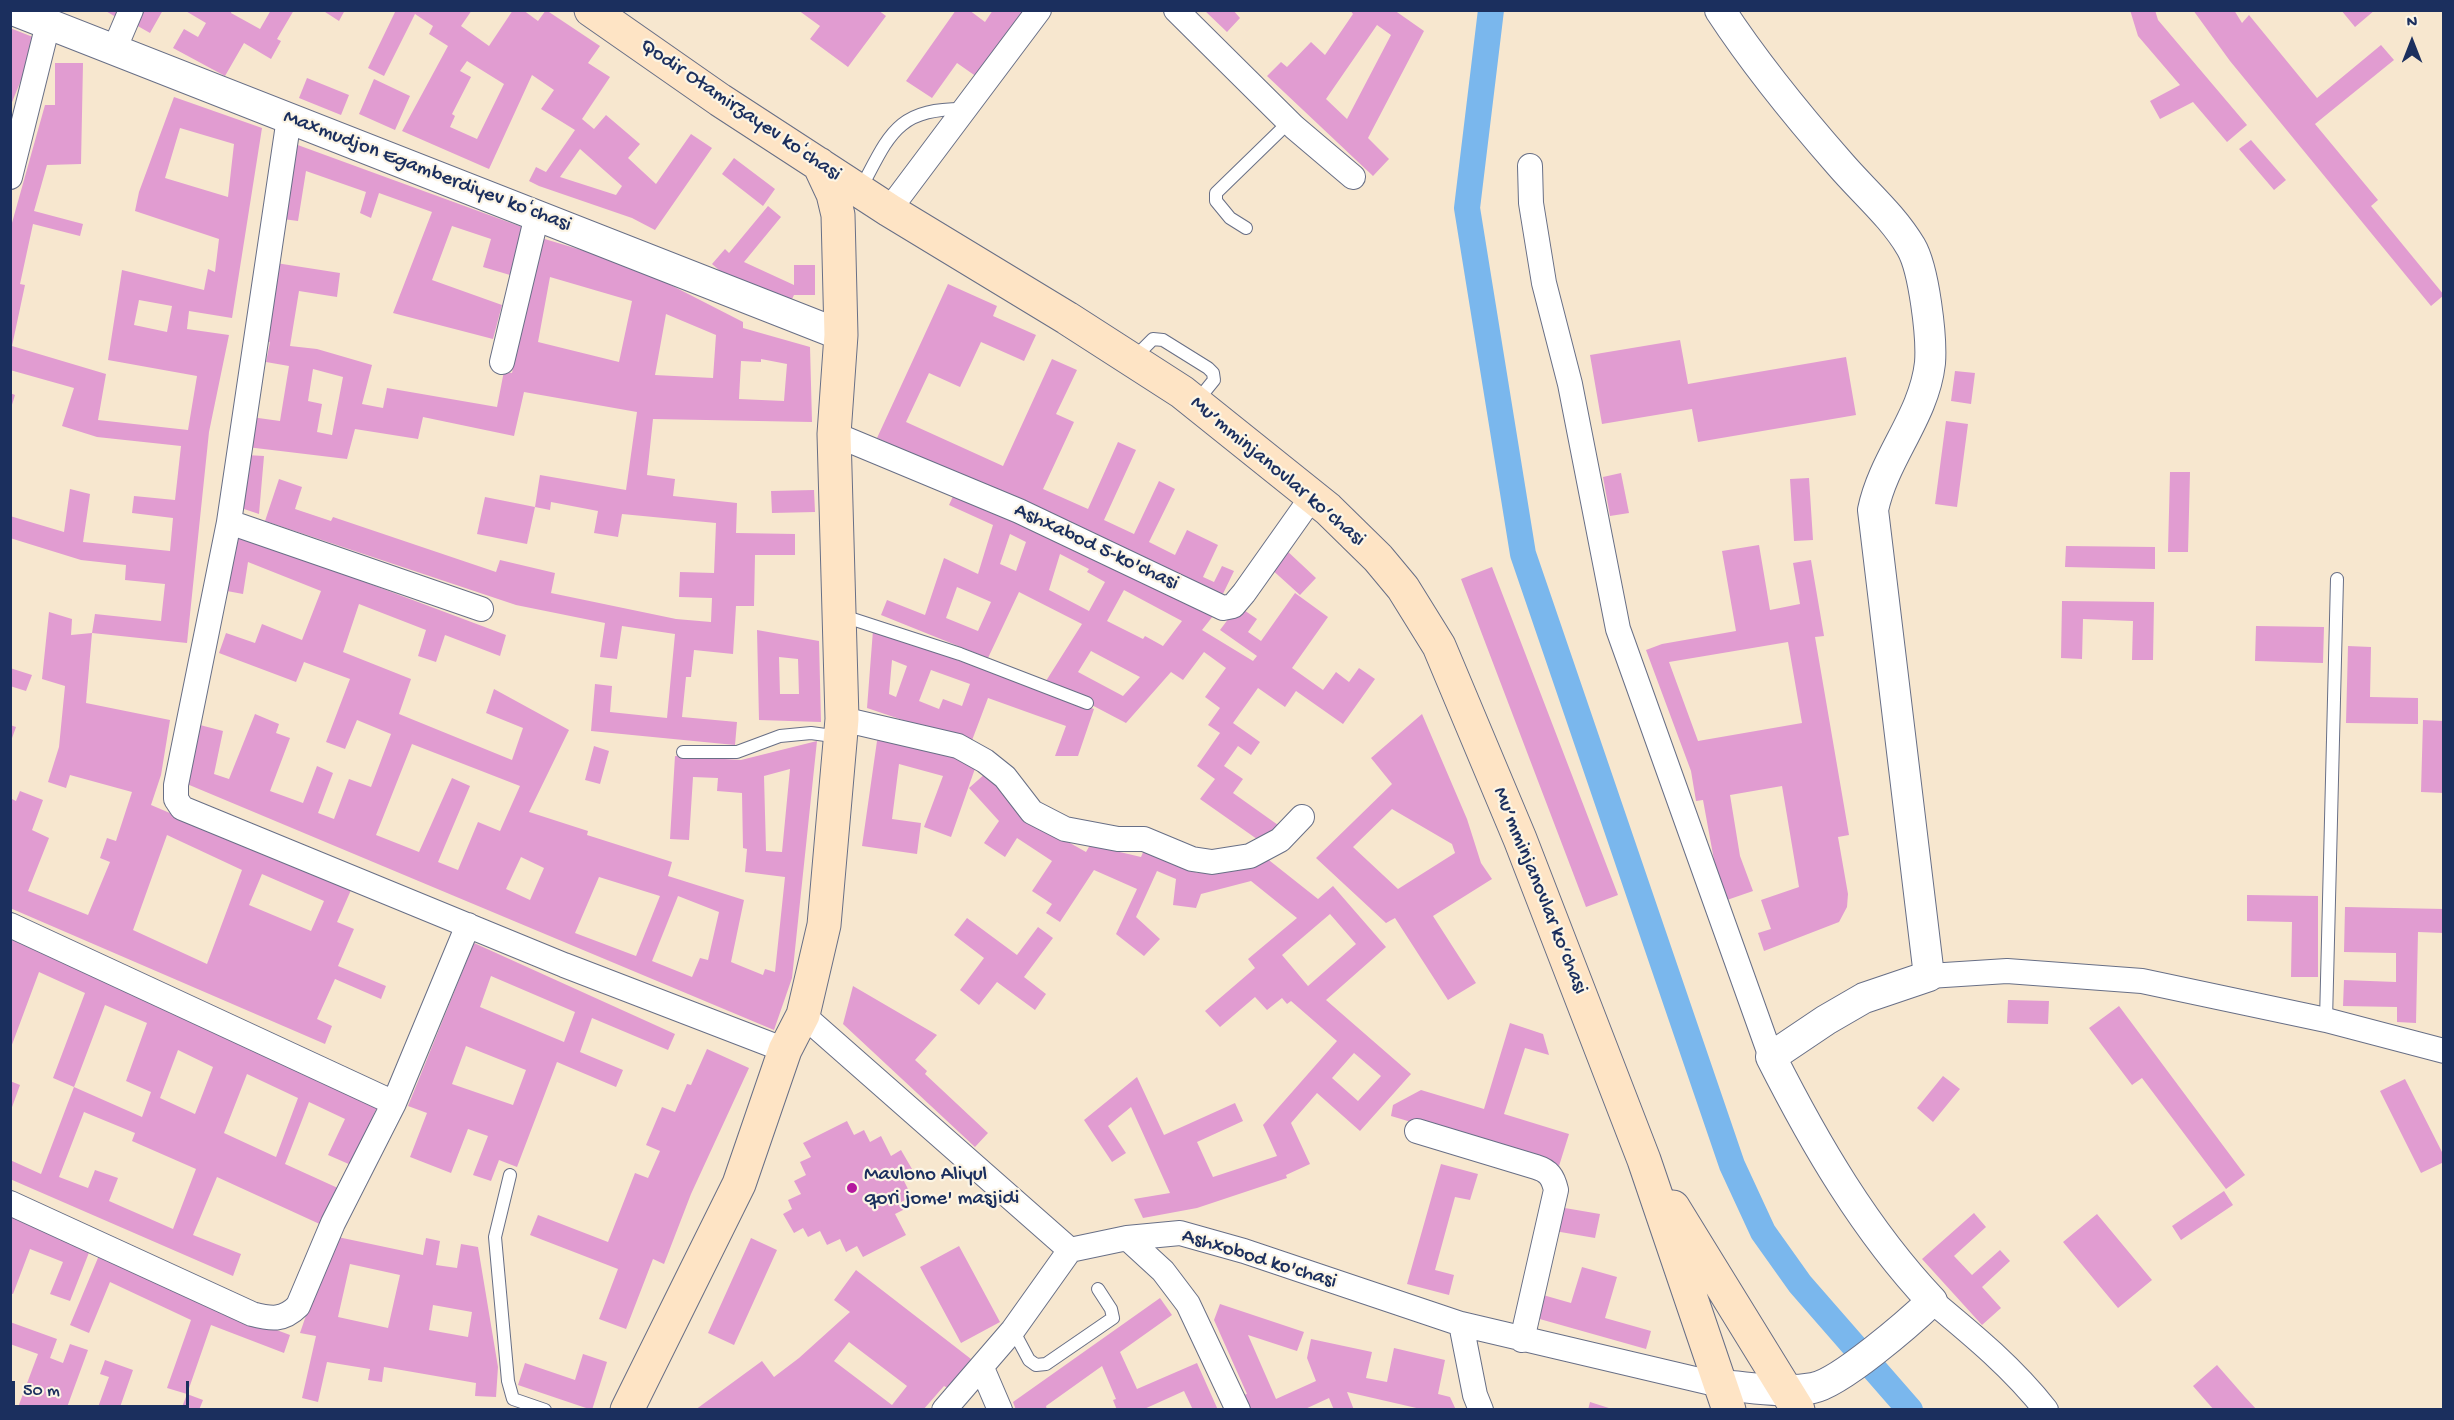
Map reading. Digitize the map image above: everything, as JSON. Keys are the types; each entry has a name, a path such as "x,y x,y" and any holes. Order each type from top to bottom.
{"main road":[{"name":"Qodir Otamirzayev koʻchasi","path":"591,10 720,100 889,210"},
{"path":"627,1410 739,1184 785,1050 803,1015 824,925 842,728 834,434 841,335 838,215 833,194 819,164"},
{"name":"Mu’mminjanovlar ko‘chasi","path":"889,210 1132,360 1195,403 1312,497 1378,558 1403,588 1439,646 1520,839 1644,1160 1724,1397"},
{"name":"Mu’mminjanovlar ko‘chasi","path":"1644,1160 1793,1400"}],"street":[{"name":"Maxmudjon Egamberdiyev koʻchasi","path":"13,10 841,335"},
{"path":"114,50 131,10"},
{"path":"889,210 968,109 1039,10"},
{"path":"1176,10 1288,122 1353,177"},
{"path":"1720,10 1776,90 1888,215 1912,249 1923,290 1931,334 1930,363 1924,391 1915,417 1877,491 1873,510 1929,976"},
{"path":"10,177 48,24"},
{"path":"289,118 229,522 176,785 178,805 468,926 785,1050"},
{"path":"1530,166 1531,203 1544,283 1570,384 1617,629 1734,959 1772,1058 1802,1118 1853,1200 1900,1264 1932,1301 1985,1345 2024,1382 2046,1410"},
{"path":"502,362 537,215"},
{"name":"Ashxabod 5-ko'chasi","path":"834,434 1019,511 1223,608 1233,606 1238,600 1312,497"},
{"path":"229,522 481,609"},
{"path":"842,728 958,746 985,761 1005,777 1032,812 1065,829 1118,839 1144,839 1192,859 1212,862 1250,856 1280,840 1302,817"},
{"path":"10,925 394,1103"},
{"path":"10,1203 252,1314 272,1319 288,1316 298,1306 333,1223 394,1103 468,926"},
{"path":"1772,1058 1826,1020 1864,998 1929,976 2007,971 2142,981 2326,1020 2444,1051"},
{"path":"803,1015 1070,1250 1013,1330 944,1410"},
{"path":"1417,1131 1536,1167 1551,1174 1556,1190 1522,1340"},
{"name":"Ashxobod ko'chasi","path":"1070,1250 1127,1238 1180,1233 1199,1237 1461,1324 1724,1397"},
{"path":"1127,1238 1162,1271 1188,1304 1238,1410"},
{"path":"1724,1397 1793,1400 1826,1384 1905,1327 1932,1301"},
{"path":"1461,1324 1475,1395 1481,1410"},
{"path":"982,1368 1000,1410"}],"lane":[{"path":"860,190 876,160 901,125 923,112 968,109"},
{"path":"1246,228 1230,218 1216,201 1216,194 1288,122"},
{"path":"2326,1020 2337,579"},
{"path":"839,614 960,654 1087,704"},
{"path":"683,752 737,752 780,736 842,728"},
{"path":"510,1175 495,1237 507,1381 513,1399 545,1410"},
{"path":"1013,1330 1029,1360 1036,1365 1046,1364 1113,1318 1111,1309 1098,1288"}],"building":[{"path":"104,10 127,10 121,20"},
{"path":"135,10 163,10 150,33 129,21"},
{"path":"184,10 232,10 231,13 260,29 271,10 294,10 277,39 281,41 271,59 244,43 225,76 173,48 184,29 198,37 206,23"},
{"path":"322,10 345,10 339,21"},
{"path":"396,10 472,10 461,26 489,46 513,10 523,10 538,21 546,10 600,46 588,63 610,77 582,119 594,129 606,115 640,144 628,158 656,184 691,134 712,148 655,230 632,218 529,181 536,167 546,172 575,130 541,109 554,90 532,75 489,169 402,131 448,46 429,34 433,26 415,14 384,76 368,68","holes":["467,61 504,84 477,139 450,127 455,116 452,114 471,77 460,71","580,149 622,186 616,195 560,177"]},
{"path":"798,10 878,10 886,16 848,67 810,39 820,26"},
{"path":"956,10 969,10 985,22 993,10 1024,10 977,77 957,63 932,98 906,81"},
{"path":"1204,10 1233,10 1240,18 1227,32"},
{"path":"1350,10 1394,10 1424,31 1368,138 1389,159 1373,176 1267,76 1281,62 1287,67 1311,42 1325,55 1353,14","holes":["1377,25 1391,35 1347,119 1326,99"]},
{"path":"2130,10 2155,10 2158,20 2247,125 2227,142 2193,102 2160,119 2150,101 2180,85 2138,36"},
{"path":"2193,10 2234,10 2242,23 2249,15 2317,98 2381,45 2394,60 2315,124 2378,200 2371,206 2444,295 2431,306 2230,61"},
{"path":"2341,10 2375,10 2355,27"},
{"path":"10,28 38,39 10,107"},
{"path":"55,63 83,63 81,164 47,165 34,211 83,224 80,236 33,224 20,284 25,285 12,346 106,374 98,420 188,430 197,376 108,360 122,270 204,290 208,269 215,272 219,239 135,211 139,192 174,97 262,128 232,318 189,311 187,329 229,335 209,432 187,643 92,633 95,614 161,621 165,584 125,580 126,565 81,560 10,538 10,516 64,532 70,489 90,494 83,542 170,551 173,518 132,513 134,496 175,500 181,446 97,437 62,426 74,388 10,370 10,230 45,105 55,105","holes":["180,128 234,144 228,197 165,178","139,300 172,306 167,332 134,325"]},
{"path":"307,78 349,95 341,115 299,98"},
{"path":"374,79 410,96 395,130 359,114"},
{"path":"2251,140 2286,180 2274,190 2239,149"},
{"path":"295,144 522,227 510,275 483,267 491,239 452,226 432,280 502,305 493,339 393,313 432,212 379,193 371,218 360,213 366,192 306,171 298,221 283,219"},
{"path":"734,158 775,189 763,206 722,174"},
{"path":"768,206 781,217 744,262 794,285 794,265 815,265 815,295 794,295 789,305 726,276 712,264 725,249 729,253"},
{"path":"538,237 658,273 657,278 743,322 743,328 810,347 812,422 653,419 647,475 675,479 673,496 737,503 736,533 795,534 795,555 755,555 754,606 736,606 733,654 694,650 691,677 686,677 682,717 737,722 735,745 591,731 595,684 612,686 610,712 667,718 675,634 622,626 617,659 600,657 605,623 516,605 265,521 279,479 302,487 295,509 331,521 333,517 496,572 500,560 555,573 551,593 676,619 711,622 712,598 679,597 680,572 714,573 716,523 622,514 618,537 594,533 598,511 551,502 550,510 535,507 540,475 626,490 637,412 524,392 514,436 423,417 418,439 355,429 347,459 247,447 251,417 280,421 289,366 266,362 270,342 263,341 276,263 340,273 337,297 299,291 290,346 317,349 372,365 362,404 383,408 387,388 497,407 504,371 512,373","holes":["550,277 632,301 619,362 538,342","666,314 716,335 713,378 655,375","761,359 787,364 784,401 739,399 741,361 761,362","313,369 343,377 332,435 317,432 322,404 308,401"]},
{"path":"948,284 997,306 993,316 1036,335 1024,361 981,342 960,387 929,373 906,422 1003,466 1052,359 1077,370 1056,414 1074,422 1043,489 1088,509 1118,442 1136,450 1104,520 1134,534 1159,481 1175,489 1149,542 1175,555 1187,530 1218,545 1203,577 1214,582 1222,566 1234,571 1220,600 1125,551 877,438"},
{"path":"1680,340 1688,384 1846,357 1856,415 1698,442 1692,409 1602,424 1590,355"},
{"path":"1955,371 1975,373 1971,404 1951,401"},
{"path":"10,393 15,395 11,408 10,408"},
{"path":"1946,421 1968,424 1957,507 1935,504"},
{"path":"246,455 264,456 259,514 241,508"},
{"path":"2170,472 2190,472 2188,552 2168,552"},
{"path":"1621,473 1629,513 1610,516 1603,477"},
{"path":"1809,478 1813,540 1794,541 1790,479"},
{"path":"814,490 815,512 772,513 771,491"},
{"path":"956,490 1213,616 1202,630 1253,661 1257,656 1220,630 1238,606 1257,619 1248,632 1261,641 1295,593 1328,617 1292,668 1323,690 1336,672 1349,682 1359,668 1375,679 1343,724 1296,691 1285,707 1258,688 1233,723 1260,742 1251,755 1238,746 1224,766 1243,779 1233,793 1278,825 1264,844 1200,799 1215,779 1197,766 1220,733 1208,725 1220,708 1205,697 1226,668 1204,652 1183,680 1171,672 1126,723 1046,681 1082,624 1019,592 988,658 881,615 887,600 925,615 944,558 978,574 993,525 949,505","holes":["1010,534 1026,542 1016,571 1000,564","1060,554 1089,569 1087,572 1105,582 1089,611 1049,590","957,587 991,602 978,631 946,618","1124,590 1182,621 1163,646 1145,636 1143,639 1107,621","1091,651 1140,677 1123,696 1078,672"]},
{"path":"485,497 535,507 527,544 477,534"},
{"path":"234,533 506,635 500,656 445,635 436,662 418,656 426,630 359,604 343,652 411,679 399,714 512,760 523,728 486,713 494,689 569,730 529,812 588,831 587,835 672,862 668,876 744,900 731,962 763,975 765,969 775,972 785,877 745,872 747,849 743,848 742,793 717,791 718,778 693,777 689,840 670,839 675,756 741,760 817,741 792,978 774,1030 187,784 200,725 223,731 214,774 229,779 255,714 279,724 276,733 290,738 270,791 303,803 317,766 333,773 318,813 334,819 349,779 371,787 391,734 357,720 345,749 326,742 350,679 304,662 296,682 219,653 226,633 255,643 262,624 302,640 321,591 248,562 243,594 227,591","holes":["412,744 520,786 500,831 478,822 458,870 438,862 470,786 452,778 419,852 376,835","790,769 782,852 766,851 764,776","521,857 544,868 530,900 506,889","599,877 660,896 636,956 575,933","678,896 719,912 708,960 700,958 692,977 652,961"]},
{"path":"1759,545 1770,610 1800,604 1793,563 1811,560 1824,636 1815,637 1849,835 1838,837 1848,894 1847,907 1839,922 1764,951 1758,933 1771,929 1761,900 1799,887 1782,786 1730,795 1740,856 1753,891 1727,900 1714,860 1703,800 1696,801 1691,771 1646,650 1662,644 1736,631 1722,551","holes":["1788,642 1802,723 1698,741 1669,662"]},
{"path":"2066,546 2155,547 2155,569 2065,567"},
{"path":"1285,549 1316,578 1300,595 1269,567"},
{"path":"1492,567 1618,895 1586,907 1461,579"},
{"path":"2062,601 2154,602 2153,660 2132,660 2133,621 2083,619 2082,659 2061,658"},
{"path":"49,612 72,619 71,635 92,633 86,703 170,720 161,775 151,805 351,890 337,922 354,929 338,966 386,986 381,999 335,979 317,1019 332,1026 325,1044 10,908 10,798 16,801 20,791 43,800 32,830 49,838 28,891 88,915 110,862 100,858 107,838 116,841 132,792 70,775 66,788 48,782 59,747 65,686 42,679","holes":["167,835 242,870 207,964 133,930","262,874 324,901 311,931 249,905"]},
{"path":"2256,626 2324,627 2323,663 2255,661"},
{"path":"757,630 819,641 821,722 759,720","holes":["779,657 798,659 799,694 780,694"]},
{"path":"873,630 1094,709 1078,756 1055,756 1066,726 988,698 971,743 867,708","holes":["892,660 907,666 896,697 889,694","931,670 970,684 962,706 943,699 939,709 919,701"]},
{"path":"2348,646 2371,647 2370,697 2418,698 2418,724 2346,723"},
{"path":"10,668 32,675 26,691 10,686"},
{"path":"1422,714 1467,819 1481,863 1492,879 1433,916 1476,983 1448,1000 1395,918 1386,923 1316,858 1392,784 1371,758","holes":["1392,809 1452,844 1455,853 1398,889 1353,847"]},
{"path":"2423,720 2444,721 2444,793 2421,792"},
{"path":"10,725 16,727 11,741 10,741"},
{"path":"878,734 978,760 951,837 924,827 943,776 899,764 892,819 921,823 917,854 862,846"},
{"path":"594,746 609,751 600,784 585,780"},
{"path":"986,773 1029,820 1086,852 1090,845 1141,857 1145,848 1197,873 1265,857 1318,899 1333,886 1386,947 1326,1000 1411,1074 1360,1131 1317,1093 1291,1123 1310,1164 1286,1175 1287,1178 1197,1208 1143,1218 1134,1199 1170,1193 1131,1107 1108,1126 1126,1153 1112,1162 1084,1120 1137,1077 1164,1135 1235,1103 1243,1121 1197,1142 1213,1177 1277,1156 1263,1125 1337,1041 1291,1001 1287,1004 1282,998 1267,1010 1255,997 1220,1027 1205,1011 1255,968 1248,959 1297,918 1251,881 1201,894 1196,908 1173,905 1176,879 1157,871 1136,917 1160,939 1144,956 1116,934 1137,889 1094,870 1060,922 1046,913 1052,904 1032,891 1052,861 1017,838 1005,857 984,843 999,821 969,788","holes":["1330,914 1356,944 1308,986 1282,955","1354,1053 1381,1076 1358,1101 1332,1078"]},
{"path":"2247,895 2318,896 2318,977 2291,977 2292,922 2247,921"},
{"path":"2345,907 2444,909 2444,933 2418,932 2416,1023 2397,1022 2397,1007 2343,1006 2344,980 2396,982 2396,953 2344,952"},
{"path":"967,918 1017,955 1038,927 1053,938 1024,977 1046,994 1035,1010 997,982 979,1005 960,990 984,958 954,935"},
{"path":"10,937 378,1105 351,1165 328,1155 345,1119 309,1102 285,1164 340,1189 324,1226 217,1177 193,1235 241,1254 233,1276 10,1179 10,1160 41,1174 74,1087 53,1078 85,993 39,972 10,1050","holes":["105,1005 147,1023 126,1081 151,1092 142,1117 74,1087","178,1050 213,1067 195,1114 160,1098","247,1074 298,1098 276,1157 224,1133","84,1112 135,1133 132,1141 196,1169 173,1229 109,1201 118,1178 95,1170 88,1188 59,1177"]},
{"path":"474,943 675,1034 668,1050 592,1018 580,1052 623,1070 616,1087 557,1062 517,1167 499,1160 491,1181 473,1175 488,1136 468,1129 451,1173 410,1157 427,1113 408,1106","holes":["491,976 575,1012 564,1042 480,1007","466,1046 526,1070 513,1105 452,1084"]},
{"path":"853,986 937,1035 915,1060 927,1071 925,1074 988,1133 975,1147 843,1024"},
{"path":"2008,1000 2049,1001 2048,1024 2007,1023"},
{"path":"2119,1006 2245,1175 2226,1189 2142,1078 2132,1085 2089,1028"},
{"path":"1510,1023 1543,1034 1549,1055 1525,1048 1504,1114 1569,1134 1559,1166 1391,1116 1393,1105 1421,1090 1484,1109"},
{"path":"707,1049 749,1068 691,1194 664,1264 653,1259 626,1329 599,1319 618,1269 530,1235 538,1215 608,1242 635,1173 648,1178 660,1151 646,1145 662,1107 675,1112 687,1084 691,1085"},
{"path":"1943,1076 1960,1089 1933,1122 1917,1108"},
{"path":"2405,1079 2444,1156 2444,1162 2421,1173 2380,1091"},
{"path":"10,1081 20,1085 11,1110 10,1110"},
{"name":"Mavlono Aliyul qori jome' masjidi","path":"847,1121 854,1135 864,1130 870,1142 881,1136 891,1156 901,1150 912,1169 901,1175 912,1197 901,1202 905,1209 895,1214 906,1235 863,1257 857,1246 846,1252 840,1239 827,1245 820,1231 808,1237 803,1228 794,1233 783,1214 792,1209 788,1200 801,1194 794,1181 806,1175 800,1162 811,1157 803,1143"},
{"path":"1441,1164 1478,1174 1470,1200 1455,1197 1435,1270 1454,1275 1449,1295 1407,1284"},
{"path":"2224,1191 2233,1205 2181,1240 2172,1226"},
{"path":"1553,1206 1600,1214 1595,1238 1549,1230"},
{"path":"1974,1213 1986,1227 1954,1256 1972,1275 2000,1250 2010,1261 1982,1287 2001,1308 1982,1325 1922,1259"},
{"path":"2097,1214 2152,1280 2118,1308 2063,1242"},
{"path":"10,1215 90,1250 70,1301 50,1294 63,1262 30,1249 13,1294 10,1293"},
{"path":"333,1236 423,1255 426,1238 440,1241 436,1265 457,1268 461,1244 478,1247 498,1367 496,1397 475,1396 476,1383 384,1367 382,1382 368,1380 370,1369 327,1362 318,1402 302,1398 316,1336 300,1333","holes":["350,1264 400,1275 388,1328 338,1317","433,1305 472,1312 468,1337 429,1330"]},
{"path":"751,1238 777,1250 734,1345 708,1333"},
{"path":"959,1246 1000,1322 961,1343 920,1267"},
{"path":"100,1253 218,1308 290,1335 284,1353 211,1325 187,1394 167,1388 191,1320 110,1282 89,1333 70,1325"},
{"path":"1582,1267 1617,1277 1605,1318 1651,1331 1646,1349 1529,1316 1536,1293 1571,1303"},
{"path":"856,1270 971,1359 948,1388 944,1386 923,1410 695,1410 762,1361 774,1377 799,1358 850,1312 834,1300","holes":["849,1342 907,1386 892,1405 834,1361"]},
{"path":"1160,1298 1172,1315 1120,1352 1137,1389 1197,1363 1218,1410 1193,1410 1184,1391 1142,1410 1117,1410 1113,1400 1116,1399 1102,1366 1046,1406 1047,1410 1016,1410 1013,1402"},
{"path":"1220,1304 1304,1332 1297,1351 1248,1335 1276,1399 1316,1381 1307,1358 1311,1339 1372,1352 1366,1378 1387,1382 1394,1348 1445,1360 1438,1394 1450,1397 1456,1410 1425,1410 1347,1392 1354,1410 1334,1410 1329,1398 1303,1410 1250,1410 1244,1395 1247,1394 1214,1320"},
{"path":"10,1322 57,1339 50,1358 63,1363 70,1344 88,1350 66,1410 46,1407 45,1410 17,1410 38,1354 10,1344"},
{"path":"583,1354 607,1362 592,1410 518,1385 525,1363 575,1380"},
{"path":"105,1360 133,1370 119,1410 97,1410 109,1377 100,1374"},
{"path":"2217,1365 2257,1410 2214,1410 2193,1386"},
{"path":"187,1394 203,1400 199,1410 181,1410"},
{"path":"1590,1402 1612,1409 1612,1410 1588,1410"}],"waterway":[{"path":"1491,10 1467,208 1523,554 1732,1165 1763,1232 1800,1284 1910,1410"}],"place":[{"name":"Mavlono Aliyul qori jome' masjidi","path":"852,1188"}]}
